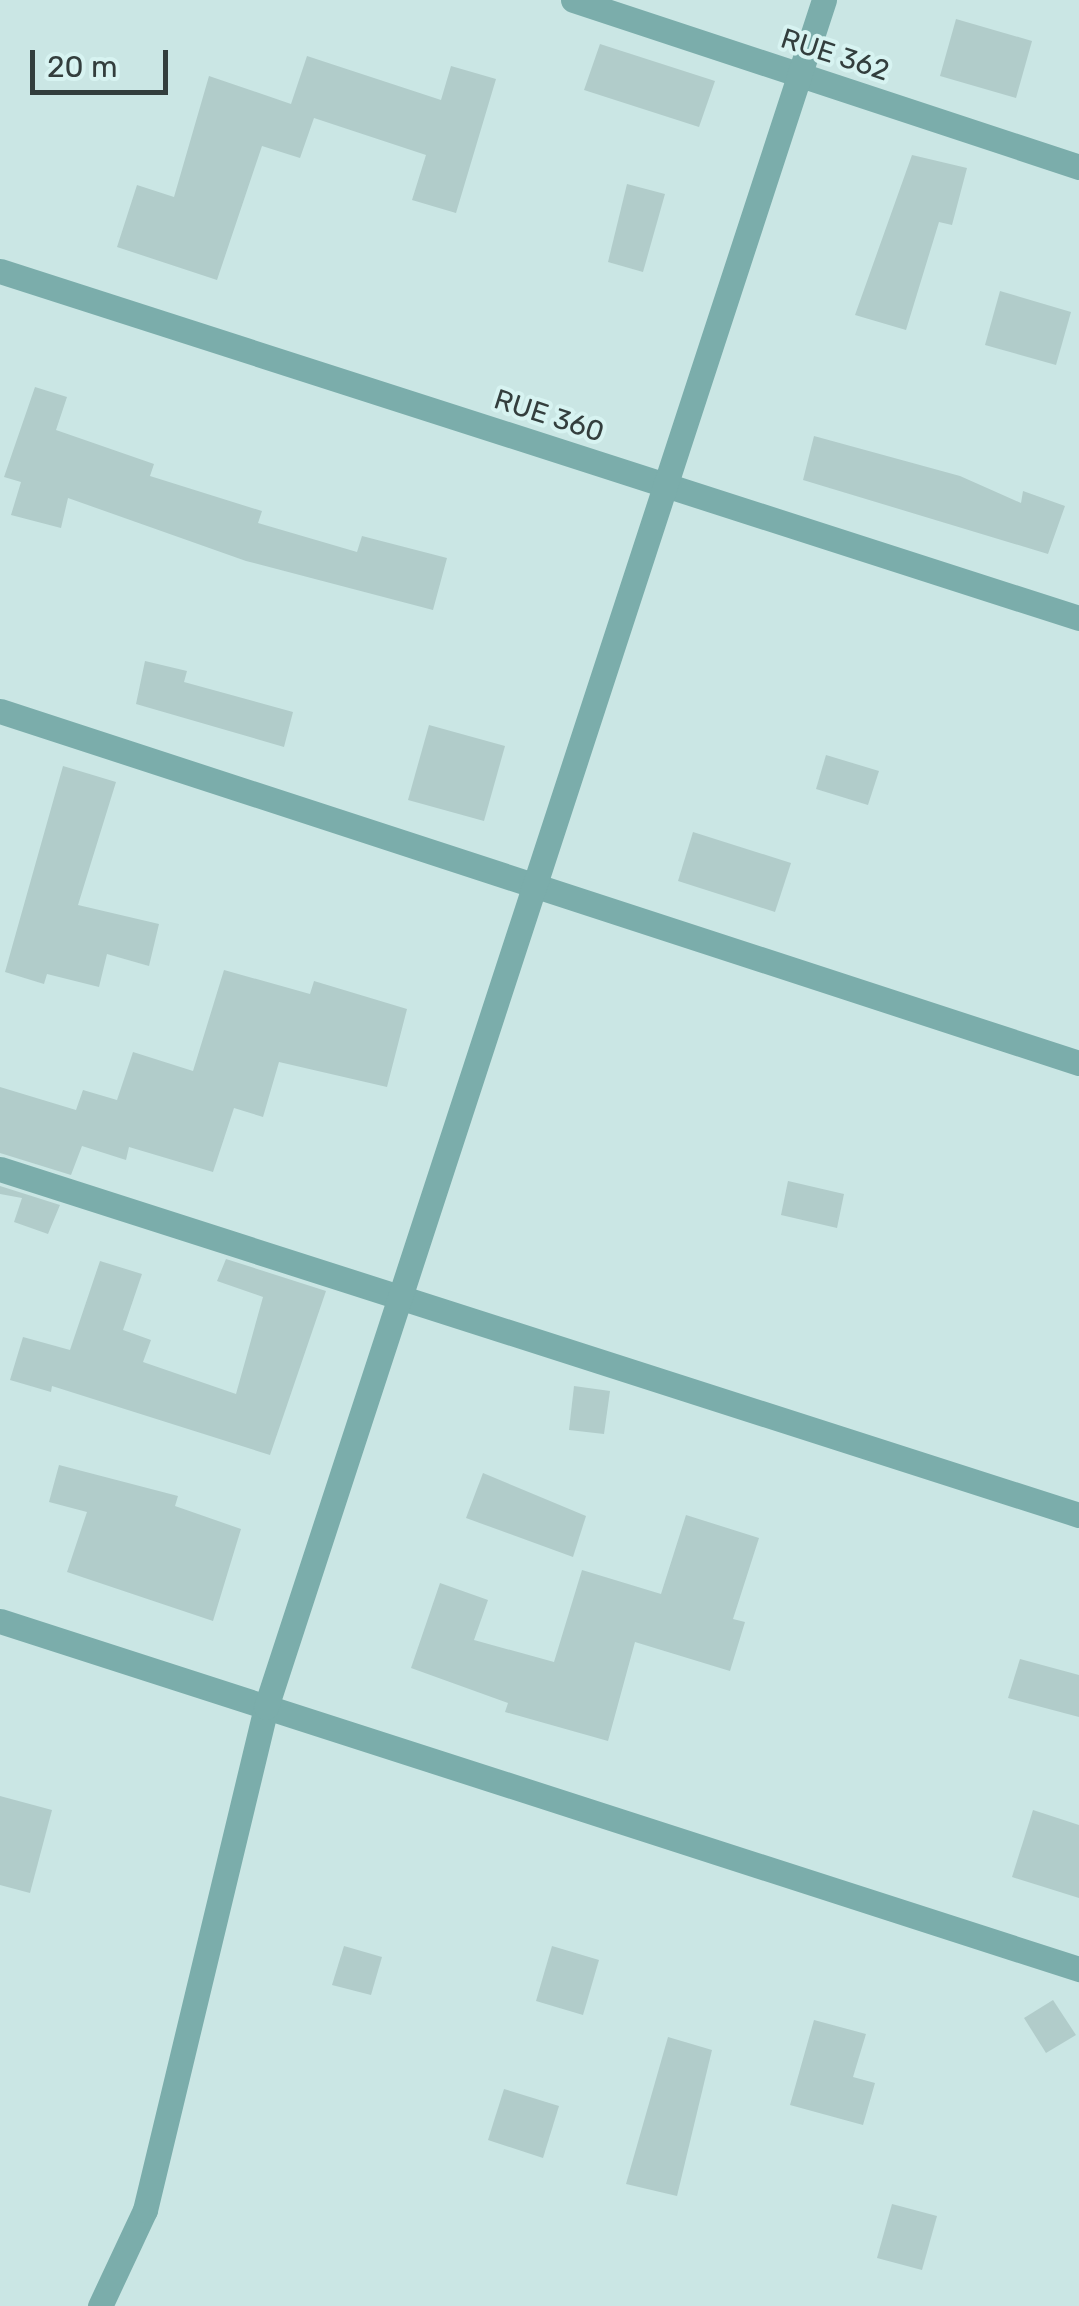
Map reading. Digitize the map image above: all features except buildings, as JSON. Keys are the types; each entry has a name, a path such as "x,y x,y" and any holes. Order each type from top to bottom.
{"street":[{"name":"RUE 362","path":"573,0 1079,167"},
{"path":"100,2306 146,2210 266,1707 824,0"},
{"name":"RUE 360","path":"0,271 1079,618"},
{"path":"0,711 536,882 1079,1063"},
{"path":"0,1168 1079,1515"},
{"path":"0,1620 1079,1969"}]}
